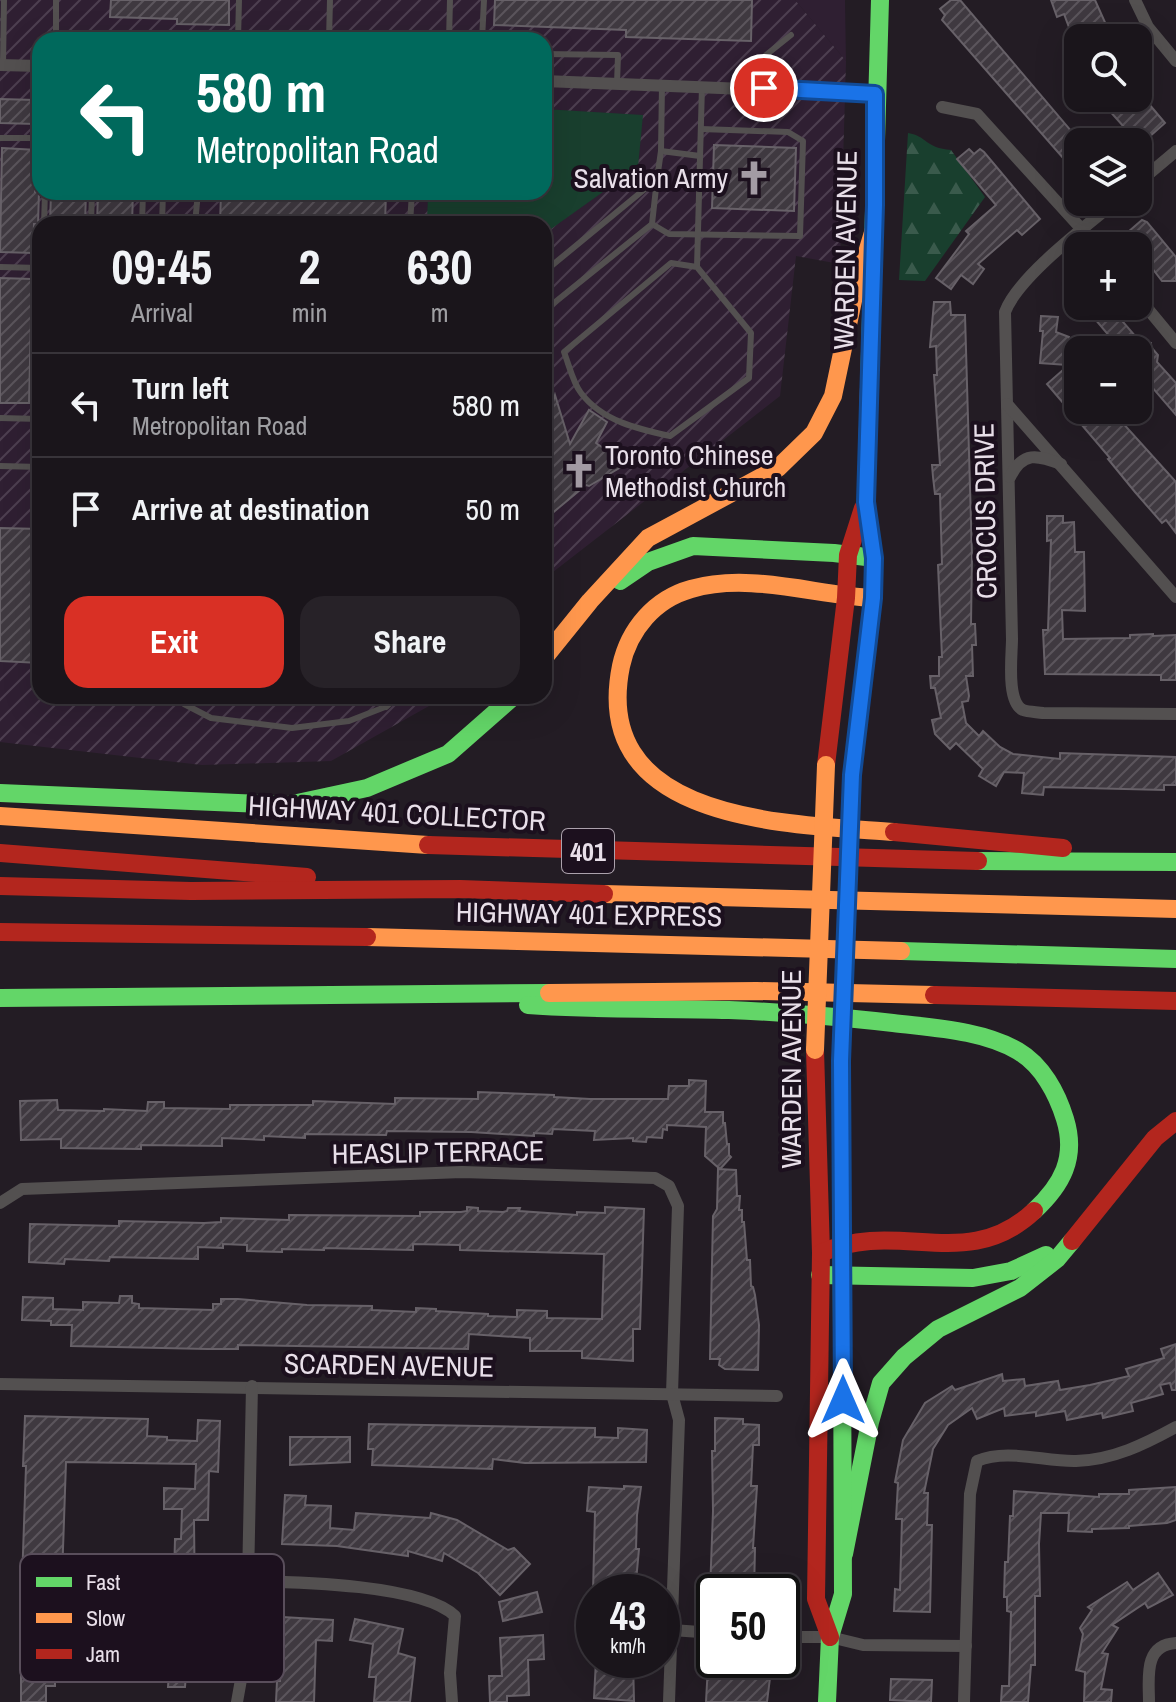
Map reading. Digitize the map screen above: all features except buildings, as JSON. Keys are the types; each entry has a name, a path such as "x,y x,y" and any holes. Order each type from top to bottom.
{"main road":[{"name":"WARDEN AVENUE","path":"827,1702 830,1637 843,1594 841,1061 852,775 873,598 874,558 866,502 880,0"},
{"path":"552,648 648,538 778,468 797,454 814,435 832,400 844,365 852,304 874,229"},
{"name":"WARDEN AVENUE","path":"830,1637 816,1599 821,1253 815,1050 826,765 846,598 848,555 866,502"},
{"path":"590,601 648,562 693,546 874,558"},
{"path":"873,598 846,598 747,583 692,588 659,602 631,634 617,695 621,726 640,763 671,788 706,805 742,817 807,826 1176,860"},
{"path":"0,793 288,805 367,788 448,754 505,704"},
{"name":"HIGHWAY 401 COLLECTOR","path":"0,816 468,848 978,861 1176,860"},
{"path":"0,853 460,889"},
{"name":"HIGHWAY 401 EXPRESS","path":"0,886 191,891 460,889 1176,909"},
{"name":"HIGHWAY 401 EXPRESS","path":"0,932 508,939 1176,959"},
{"path":"0,998 757,991 1176,1001"},
{"path":"404,993 568,1008 731,1010 841,1016 931,1028 982,1038 1020,1052 1051,1084 1062,1107 1068,1134 1068,1159 1064,1175 1039,1207 1008,1232 969,1243 869,1239 842,1243 821,1253"},
{"path":"844,1554 870,1422 881,1383 904,1357 938,1329 1020,1288 1057,1259 1155,1138 1176,1121"},
{"path":"820,1275 998,1276 1033,1263 1077,1234"}],"street":[{"path":"1135,0 1148,27 1176,61"},
{"path":"2,65 32,66"},
{"path":"552,81 875,94"},
{"path":"942,107 977,114 1085,232"},
{"path":"1152,171 1176,151"},
{"name":"CROCUS DRIVE","path":"1098,216 1038,268 1010,299 1005,312 1011,682 1015,702 1022,710 1043,713 1176,714"},
{"path":"1152,314 1176,343"},
{"path":"1007,404 1064,465 1176,597"},
{"path":"1009,479 1017,463 1031,457 1044,457 1064,465"},
{"name":"HEASLIP TERRACE","path":"0,1203 22,1189 462,1172 655,1178 669,1186 678,1206 672,1394 679,1420 674,1574"},
{"name":"SCARDEN AVENUE","path":"0,1384 777,1396"},
{"path":"249,1554 252,1386"},
{"path":"964,1702 970,1494 977,1461 998,1456 1063,1461 1097,1459 1146,1443 1176,1427"},
{"path":"284,1583 341,1585 425,1600 445,1607 455,1616 450,1673 452,1702"},
{"path":"800,1637 830,1637 863,1645 966,1646"},
{"path":"1149,1702 1150,1659 1155,1650 1176,1643"},
{"name":"HEASLIP TERRACE","path":"669,1702 670,1678"},
{"path":"237,1702 241,1682"}],"lane":[{"path":"2,65 4,0"},
{"path":"56,0 56,32"},
{"path":"238,32 239,0"},
{"path":"329,32 330,0"},
{"path":"449,32 450,0"},
{"path":"482,32 484,0"},
{"path":"764,88 766,55 791,35"},
{"path":"552,54 618,55 617,84"},
{"path":"552,305 652,224 661,151 662,85"},
{"path":"697,267 671,263 564,352 579,392 596,408 628,426 670,436 749,378 751,333 697,267 702,86"},
{"path":"652,224 669,234 800,236 803,141 788,132 701,129"},
{"path":"0,138 32,138"},
{"path":"661,151 700,156"},
{"path":"552,265 657,179"},
{"path":"0,267 32,268"},
{"path":"0,418 32,419"},
{"path":"0,466 32,467"},
{"path":"184,704 211,718 292,728 349,721 389,704"}],"shaded area":[{"path":"0,0 795,0 846,61 840,264 796,256 780,396 552,573 552,216 32,216 32,704 431,704 331,761 202,765 0,742"},
{"path":"795,0 845,0 846,61"}],"green space":[{"path":"552,109 643,115 638,167 552,228 552,216 427,216 428,200 552,200"},
{"path":"908,133 936,147 951,150 985,197 925,281 899,280"}],"traffic: fast":[{"path":"869,387 880,0"},
{"path":"620,581 648,562 693,546 874,558"},
{"path":"0,793 288,805 367,788 448,754 505,704"},
{"path":"978,861 1176,862"},
{"path":"901,951 1176,959"},
{"path":"0,998 549,993"},
{"path":"528,1005 811,1015 941,1029 973,1034 1004,1044 1027,1057 1048,1080 1058,1099 1068,1133 1068,1158 1064,1170 1052,1191 1034,1211"},
{"path":"827,1702 830,1637 843,1594 841,1061"},
{"path":"844,1554 870,1422 881,1383 904,1357 938,1329 1020,1288 1057,1259 1072,1241"},
{"path":"820,1275 973,1278 1011,1271 1046,1255"}],"traffic: slow":[{"path":"552,648 648,538 778,468 814,433 833,396 854,296 874,229"},
{"path":"852,775 873,598 874,558 866,502 869,387"},
{"path":"873,598 736,583 713,584 678,594 655,608 630,640 621,666 619,718 636,757 666,786 707,805 754,818 894,832"},
{"path":"815,1050 826,765"},
{"path":"841,1061 852,775"},
{"path":"0,816 428,845"},
{"path":"604,894 1176,909"},
{"path":"367,937 901,951"},
{"path":"549,993 757,991 934,995"}],"traffic: jam":[{"path":"826,765 846,598 848,555 863,508"},
{"path":"894,832 1063,848"},
{"path":"428,845 978,861"},
{"path":"0,853 307,877"},
{"path":"0,886 191,891 460,889 604,894"},
{"path":"0,932 367,937"},
{"path":"934,995 1176,1001"},
{"path":"815,1050 821,1253 816,1599 830,1637"},
{"path":"1072,1241 1155,1138 1176,1121"},
{"path":"821,1253 850,1244 877,1241 957,1243 983,1239 1009,1229 1034,1211"}],"place":[{"name":"Salvation Army","path":"754,178"},
{"name":"Toronto Chinese Methodist Church","path":"579,471"}],"route":[{"path":"764,88 875,94 875,205 866,502 874,558 873,598 852,775 839,1128 843,1400"}]}
